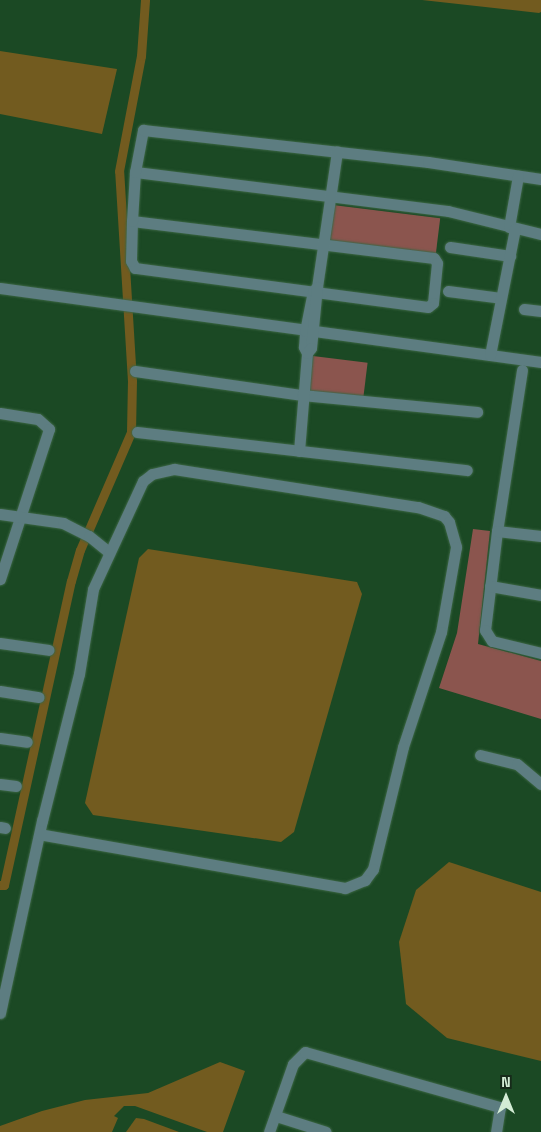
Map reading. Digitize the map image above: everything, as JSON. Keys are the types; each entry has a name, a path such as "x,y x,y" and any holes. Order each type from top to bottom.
{"street":[{"path":"132,221 323,246 434,258 437,263 433,303 428,307 316,290 135,268 131,261 132,221 135,172 143,130 151,129 337,151 541,179"},
{"path":"298,451 307,353 304,347 309,332 332,198 337,151"},
{"path":"135,172 448,211 541,234"},
{"path":"490,355 510,256 518,176"},
{"path":"450,247 510,256"},
{"path":"0,288 80,301 541,362"},
{"path":"448,291 501,298"},
{"path":"524,309 541,311"},
{"path":"522,370 497,531 486,619 488,638 541,653"},
{"path":"135,371 302,395 476,412"},
{"path":"0,413 38,419 49,429 0,579"},
{"path":"137,432 467,470"},
{"path":"0,1013 40,834 79,674 93,589 143,481 152,474 174,469 418,507 444,516 454,534 456,547 442,632 403,747 373,869 365,880 345,888 40,834"},
{"path":"0,514 56,522 77,529 109,552"},
{"path":"497,531 541,536"},
{"path":"490,586 541,595"},
{"path":"0,643 48,650"},
{"path":"0,691 39,697"},
{"path":"0,738 27,742"},
{"path":"480,755 517,764 541,784"},
{"path":"0,784 16,786"},
{"path":"269,1132 293,1064 305,1052 500,1108 496,1132"},
{"path":"276,1116 290,1127 326,1132"}],"shaded area":[{"path":"422,0 541,0 541,12 539,13"},
{"path":"0,51 117,69 102,134 0,114"},
{"path":"333,205 440,218 436,255 328,242"},
{"path":"313,356 368,363 363,401 308,395"},
{"path":"473,529 490,531 478,644 541,661 541,719 439,688 457,633"},
{"path":"148,549 357,582 362,594 294,832 281,842 93,815 85,803 139,558"},
{"path":"449,862 541,892 541,1061 447,1038 406,1004 399,942 416,890"},
{"path":"220,1062 245,1071 223,1132 207,1132 135,1106 124,1106 114,1116 118,1118 112,1132 0,1132 0,1126 42,1111 85,1100 148,1093"},
{"path":"136,1118 144,1119 179,1132 126,1132"}],"waterway":[{"path":"0,885 4,885 71,581 80,550 131,432 132,381 119,171 141,56 145,0"}]}
